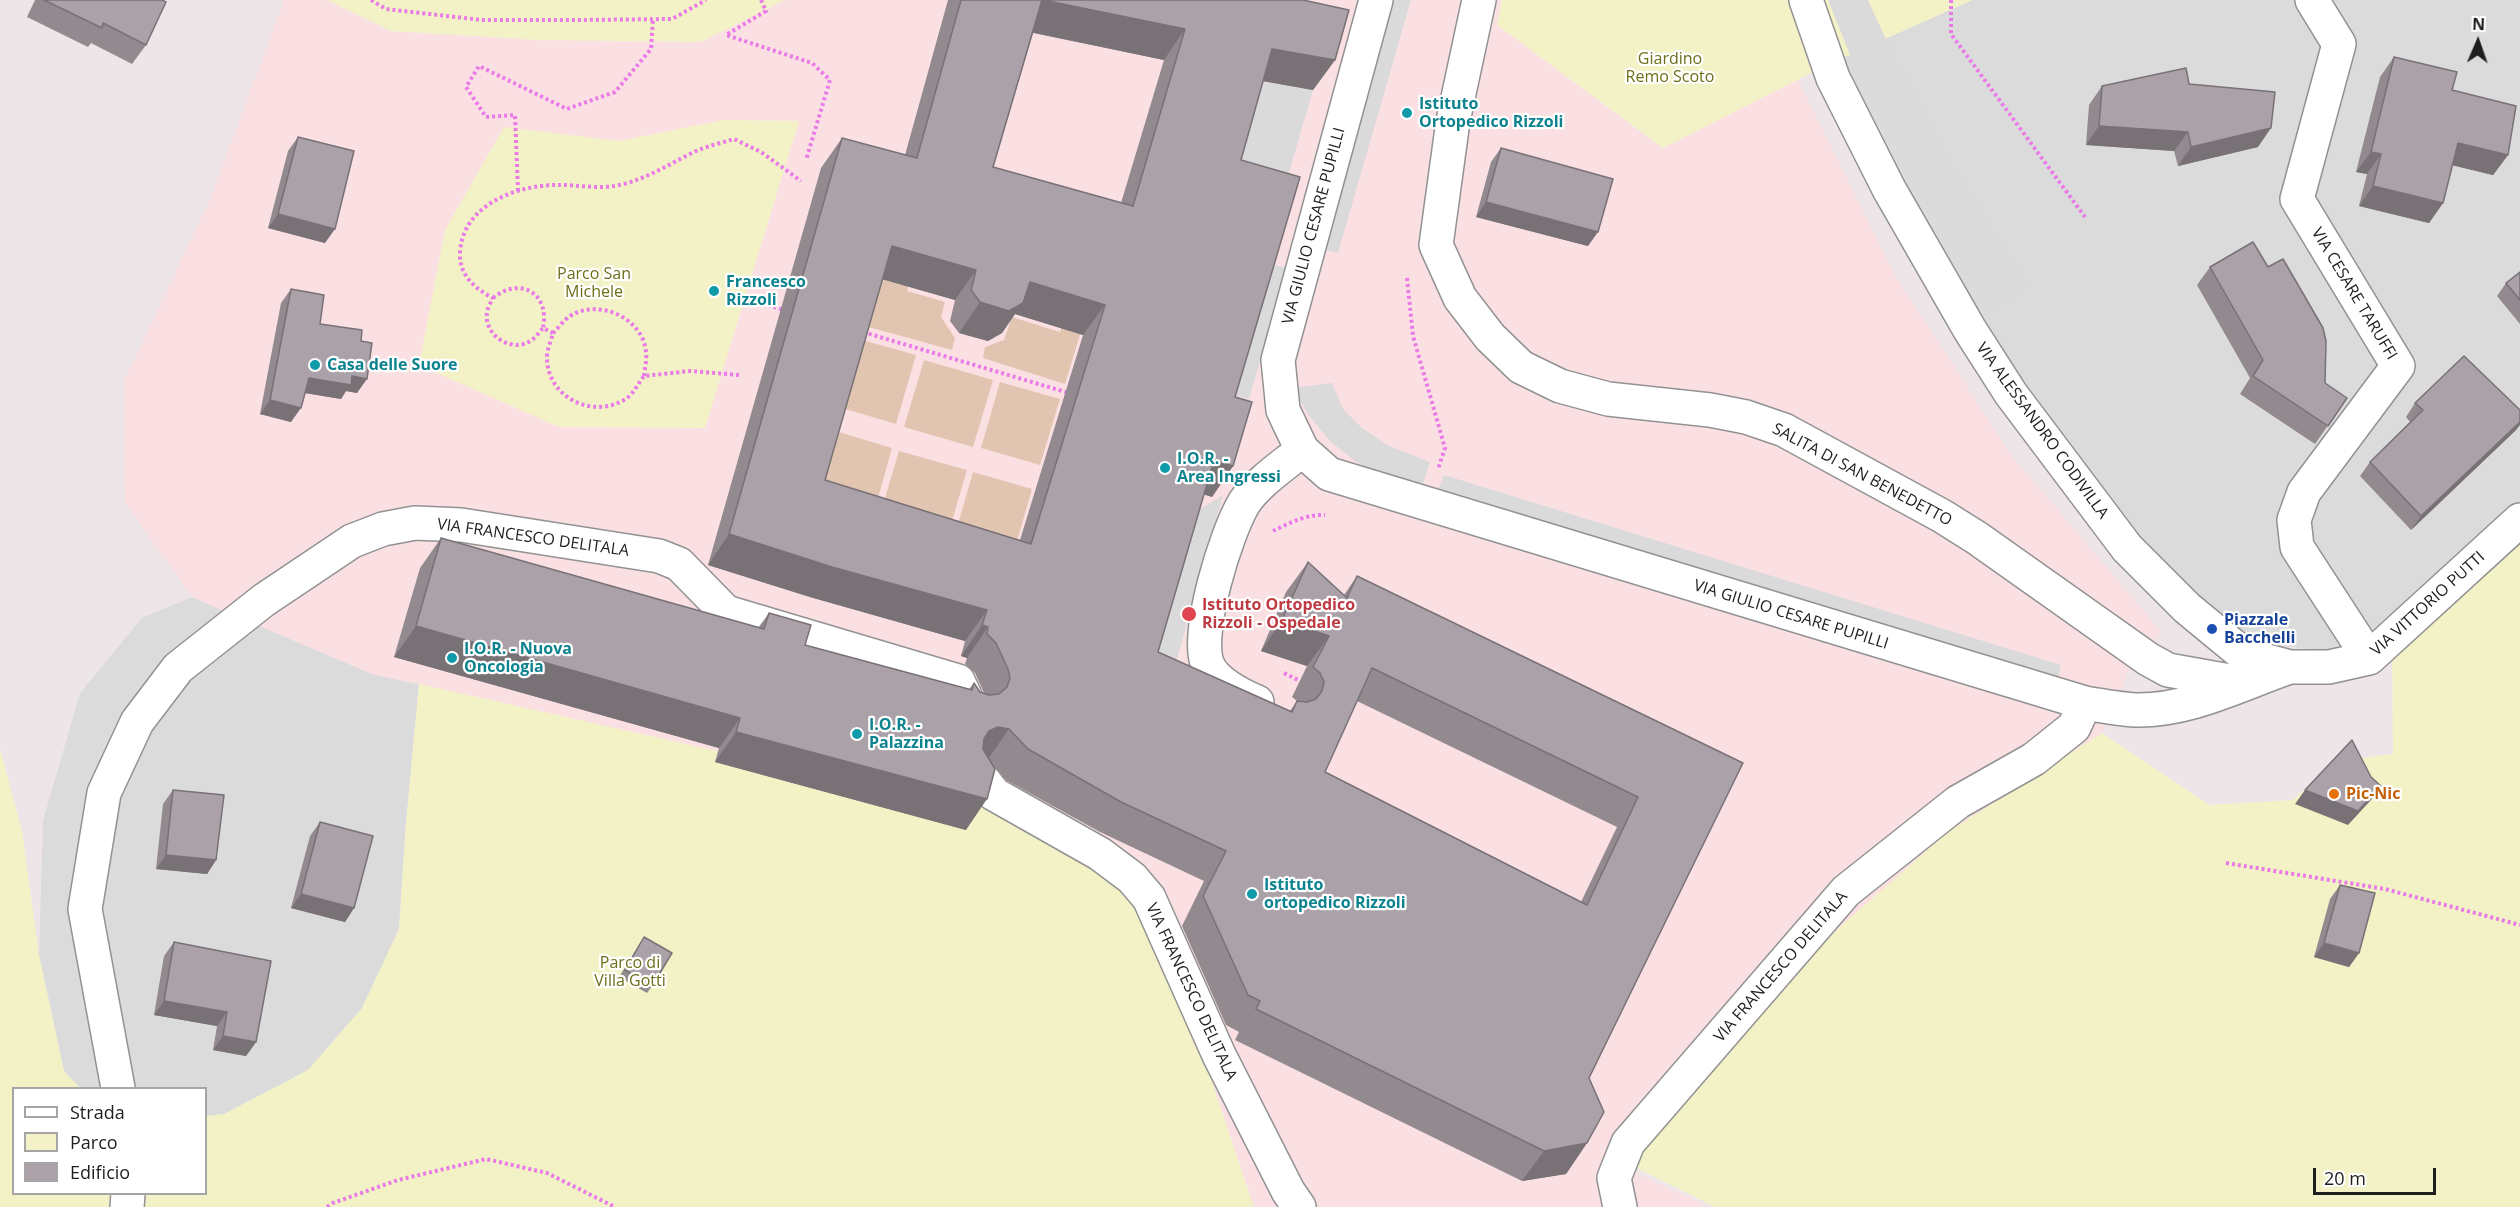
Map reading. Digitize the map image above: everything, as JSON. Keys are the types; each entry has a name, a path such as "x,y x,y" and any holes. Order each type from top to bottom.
{"street":[{"name":"VIA GIULIO CESARE PUPILLI","path":"1376,0 1278,360 1283,410 1302,450 1329,474 2085,703 2138,710 2173,706 2205,699 2242,683 2290,667"},
{"name":"SALITA DI SAN BENEDETTO","path":"1479,0 1453,121 1436,245 1460,298 1490,338 1521,367 1560,386 1608,399 1710,410 1746,417 1784,430 1977,538 2148,659 2168,670 2242,683"},
{"name":"VIA ALESSANDRO CODIVILLA","path":"1806,0 1833,78 1889,189 1970,330 2012,394 2127,548 2180,600 2244,655 2290,667"},
{"name":"VIA CESARE TARUFFI","path":"2312,0 2339,44 2297,199 2398,366 2304,492 2294,520 2297,547 2369,658"},
{"path":"1284,714 1245,697 1218,679 1207,664 1204,640 1213,588 1245,501 1302,450"},
{"name":"VIA VITTORIO PUTTI","path":"2290,667 2329,667 2369,658 2520,520"},
{"name":"VIA FRANCESCO DELITALA","path":"118,1087 85,909 104,793 137,722 177,668 264,600 352,541 383,530 415,523 461,525 659,556 679,564 726,612 958,681 970,707"},
{"name":"VIA FRANCESCO DELITALA","path":"1620,1207 1614,1178 1628,1143 1846,891 1958,802 2034,759 2074,727 2085,703"},
{"name":"VIA FRANCESCO DELITALA","path":"980,776 994,794 1100,854 1132,878 1149,898 1219,1055 1288,1191 1299,1207"}],"path":[{"path":"371,0 386,9 482,20 672,19 706,0"},
{"path":"761,0 766,11 726,35 812,63 830,80 806,160"},
{"path":"1951,0 1952,34 2085,217"},
{"path":"518,191 515,115 486,117 466,87 479,66 567,110 615,92 651,50 653,19"},
{"path":"493,298 481,292 463,272 460,244 468,222 480,211 487,205 518,191 552,185 617,186 653,174 696,151 734,139 760,152 801,181"},
{"path":"1406,270 1413,336 1445,448 1427,504"},
{"path":"511,288 522,288 531,292 539,298 543,307 545,318 543,328 532,340 517,346 501,341 490,329 488,321 487,313 493,298 511,288"},
{"path":"762,303 792,312"},
{"path":"594,308 618,313 637,329 646,351 644,376 627,398 602,408 575,403 554,386 546,359 553,333 571,316 594,308"},
{"path":"543,328 553,333"},
{"path":"855,330 1074,394"},
{"path":"644,376 690,371 739,375"},
{"path":"2226,863 2385,889 2520,925"},
{"path":"327,1207 398,1180 486,1159 547,1173 615,1207"}],"shaded area":[{"name":"Istituto Ortopedico Rizzoli - Ospedale","path":"284,0 327,0 391,31 538,40 701,42 785,0 1502,0 1497,25 1663,148 1798,79 1893,272 2012,456 2161,631 2128,671 2102,733 1948,832 1619,1165 1710,1207 1254,1207 1211,1079 1190,972 722,752 372,674 192,597 125,503 124,381 210,199"},
{"path":"1387,0 1411,0 1338,253 1316,247"},
{"path":"1828,0 1868,0 1896,61 1945,155 2029,287 1987,311 1857,72"},
{"path":"1972,0 2520,0 2520,506 2435,611 2346,654 2255,642 2185,588 2047,458 1827,65"},
{"path":"1251,79 1313,90 1279,207 1219,190"},
{"path":"1262,262 1287,268 1249,399 1224,393"},
{"path":"878,268 910,278 907,291 945,302 941,317 955,338 952,350 861,325"},
{"path":"1012,317 1060,332 1064,319 1083,325 1065,384 983,358 985,347 1004,340"},
{"path":"855,338 916,355 896,424 835,406"},
{"path":"924,360 993,380 973,447 904,427"},
{"path":"1000,382 1060,399 1040,465 981,448"},
{"path":"1332,383 1343,409 1361,427 1387,445 1430,462 1421,490 1383,477 1355,461 1330,441 1309,416 1293,388"},
{"path":"832,430 892,448 873,516 812,498"},
{"path":"899,451 967,470 947,538 879,518"},
{"path":"973,472 1032,489 1013,555 954,538"},
{"path":"1444,475 2061,665 2057,684 1435,498"},
{"path":"1223,495 1174,670 1146,688 1197,511"},
{"path":"192,597 372,674 419,684 399,929 362,1008 309,1070 224,1114 207,1116 207,1087 79,1087 64,1071 39,955 43,821 80,693 142,618"}],"green space":[{"path":"327,0 785,0 701,42 538,40 391,31"},
{"name":"Giardino Remo Scoto","path":"1502,0 1972,0 1827,65 1663,148 1497,25"},
{"name":"Parco San Michele","path":"723,120 799,121 705,428 559,427 419,365 445,230 504,127 619,141"},
{"path":"2520,506 2520,1207 1715,1207 1631,1165 1632,1157 1801,961 1948,832 2102,733 2209,805 2293,800 2336,761 2393,754 2392,635"},
{"name":"Parco di Villa Gotti","path":"419,684 722,752 994,794 1100,854 1190,972 1211,1079 1254,1207 0,1207 0,749 22,831 39,955 64,1071 79,1087 12,1087 12,1195 207,1195 207,1116 224,1114 308,1070 362,1008 399,929"}],"building":[{"path":"44,0 162,0 166,2 146,45 103,23 102,28"},
{"path":"961,0 1042,0 993,167 1133,206 1185,29 1043,0 1303,0 1349,10 1335,60 1272,49 1241,160 1300,177 1235,397 1252,402 1233,466 1214,460 1158,652 1292,712 1297,701 1307,702 1316,699 1322,691 1324,682 1320,673 1313,667 1329,636 1282,620 1308,562 1347,598 1357,576 1743,763 1589,1078 1604,1112 1587,1143 1544,1151 1256,1009 1260,1001 1248,995 1203,896 1226,851 1121,802 1028,749 1009,729 998,727 989,731 984,739 983,749 995,769 987,799 736,732 740,718 416,626 441,538 764,629 769,613 811,625 805,645 972,690 974,683 980,692 989,695 999,694 1007,687 1010,678 1008,669 996,643 987,634 988,627 982,625 987,610 832,567 729,534 842,138 917,158","holes":["892,246 976,270 971,290 980,302 1009,311 1023,303 1030,282 1105,305 1031,544 825,480","1372,668 1638,797 1587,905 1325,772"]},
{"path":"2394,57 2457,72 2452,90 2516,106 2508,155 2458,143 2443,203 2373,186 2381,154 2371,152"},
{"path":"2186,68 2189,84 2275,92 2271,128 2191,147 2188,132 2099,126 2102,86"},
{"path":"298,137 354,151 335,229 278,214"},
{"path":"1501,148 1613,179 1598,232 1486,202"},
{"path":"2253,242 2268,267 2283,259 2323,328 2326,341 2325,383 2347,398 2328,426 2253,376 2263,360 2210,267"},
{"path":"2520,272 2520,300 2506,283"},
{"name":"Casa delle Suore","path":"291,289 324,295 320,324 362,330 361,341 372,343 367,379 352,376 351,385 309,378 301,408 270,400"},
{"path":"2464,356 2520,410 2520,422 2421,516 2370,462 2423,410 2415,403"},
{"path":"2352,740 2371,777 2381,786 2358,811 2305,790"},
{"path":"173,790 224,795 216,860 166,855"},
{"path":"320,822 373,836 354,908 301,894"},
{"path":"2340,885 2375,893 2359,953 2324,943"},
{"path":"644,937 672,953 652,986 625,970"},
{"path":"174,942 271,961 256,1042 223,1036 227,1012 164,1001"}],"place":[{"name":"Istituto Ortopedico Rizzoli","path":"1407,113"},
{"name":"Francesco Rizzoli","path":"714,291"},
{"name":"Casa delle Suore","path":"315,365"},
{"name":"I.O.R. - Area Ingressi","path":"1165,468"},
{"name":"Istituto Ortopedico Rizzoli - Ospedale","path":"1189,614"},
{"name":"Piazzale Bacchelli","path":"2212,629"},
{"name":"I.O.R. - Nuova Oncologia","path":"452,658"},
{"name":"I.O.R. - Palazzina","path":"857,734"},
{"name":"Pic-Nic","path":"2334,794"},
{"name":"Istituto ortopedico Rizzoli","path":"1252,894"}]}
